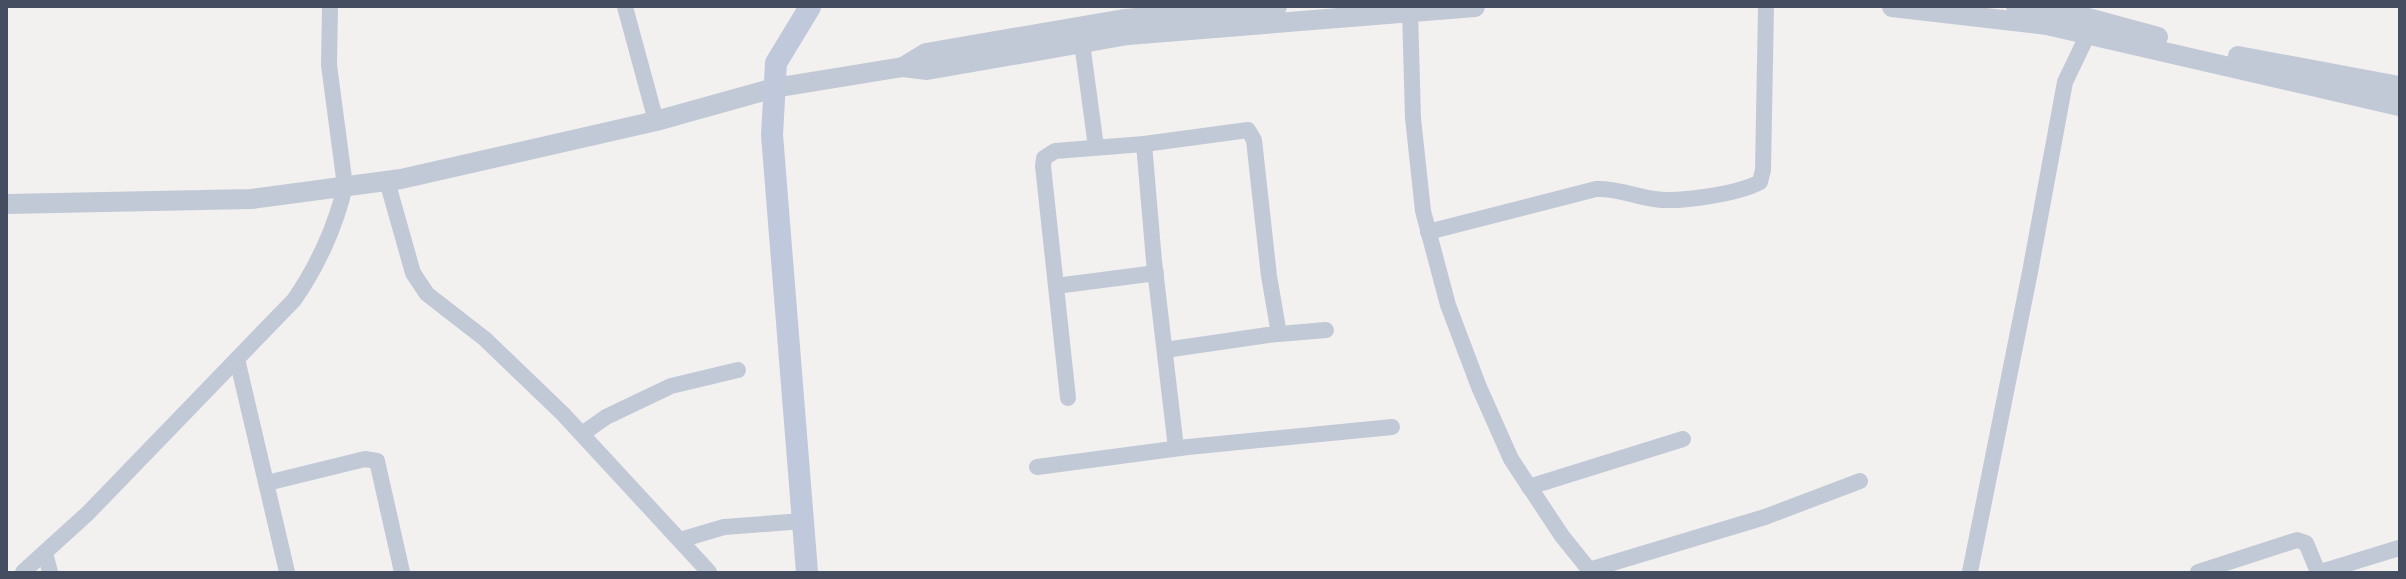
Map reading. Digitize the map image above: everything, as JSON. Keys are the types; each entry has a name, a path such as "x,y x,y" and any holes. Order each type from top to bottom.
{"main road":[{"path":"807,572 772,135 776,63 810,7"}],"street":[{"path":"23,572 88,513 294,300 305,283 341,203 346,186 329,65 330,7"},
{"path":"625,7 656,122"},
{"path":"903,68 926,53 1124,19 1276,7"},
{"path":"7,204 251,199 387,181 656,122 774,88 903,68 927,70 1128,35 1410,11 1475,7"},
{"path":"1428,232 1596,189 1608,188 1652,199 1670,200 1718,194 1752,186 1760,182 1763,170 1766,7"},
{"path":"1892,7 2044,12"},
{"path":"2016,7 2084,21 2189,46 2399,86"},
{"path":"1410,11 1413,118 1423,211 1448,305 1479,387 1510,459 1562,536 1590,571 1765,517 1860,481"},
{"path":"2084,21 2399,106"},
{"path":"1970,572 2030,272 2065,82 2084,21"},
{"path":"1082,43 1096,147"},
{"path":"1068,398 1043,166 1044,158 1055,151 1144,144 1248,130 1252,134 1269,276 1279,334"},
{"path":"1144,144 1156,273 1176,448"},
{"path":"387,181 413,273 422,288 427,294 485,339 582,434 709,572"},
{"path":"1056,286 1156,273"},
{"path":"1165,350 1279,334 1326,330"},
{"path":"237,359 287,572"},
{"path":"582,434 606,417 671,386 738,370"},
{"path":"1037,467 1176,448 1392,427"},
{"path":"1529,487 1683,439"},
{"path":"267,483 365,459 377,461 402,572"},
{"path":"680,540 724,527 803,521"},
{"path":"2198,572 2289,541 2297,540 2306,543 2318,572"},
{"path":"45,553 50,572"},
{"path":"2322,572 2398,553"}]}
